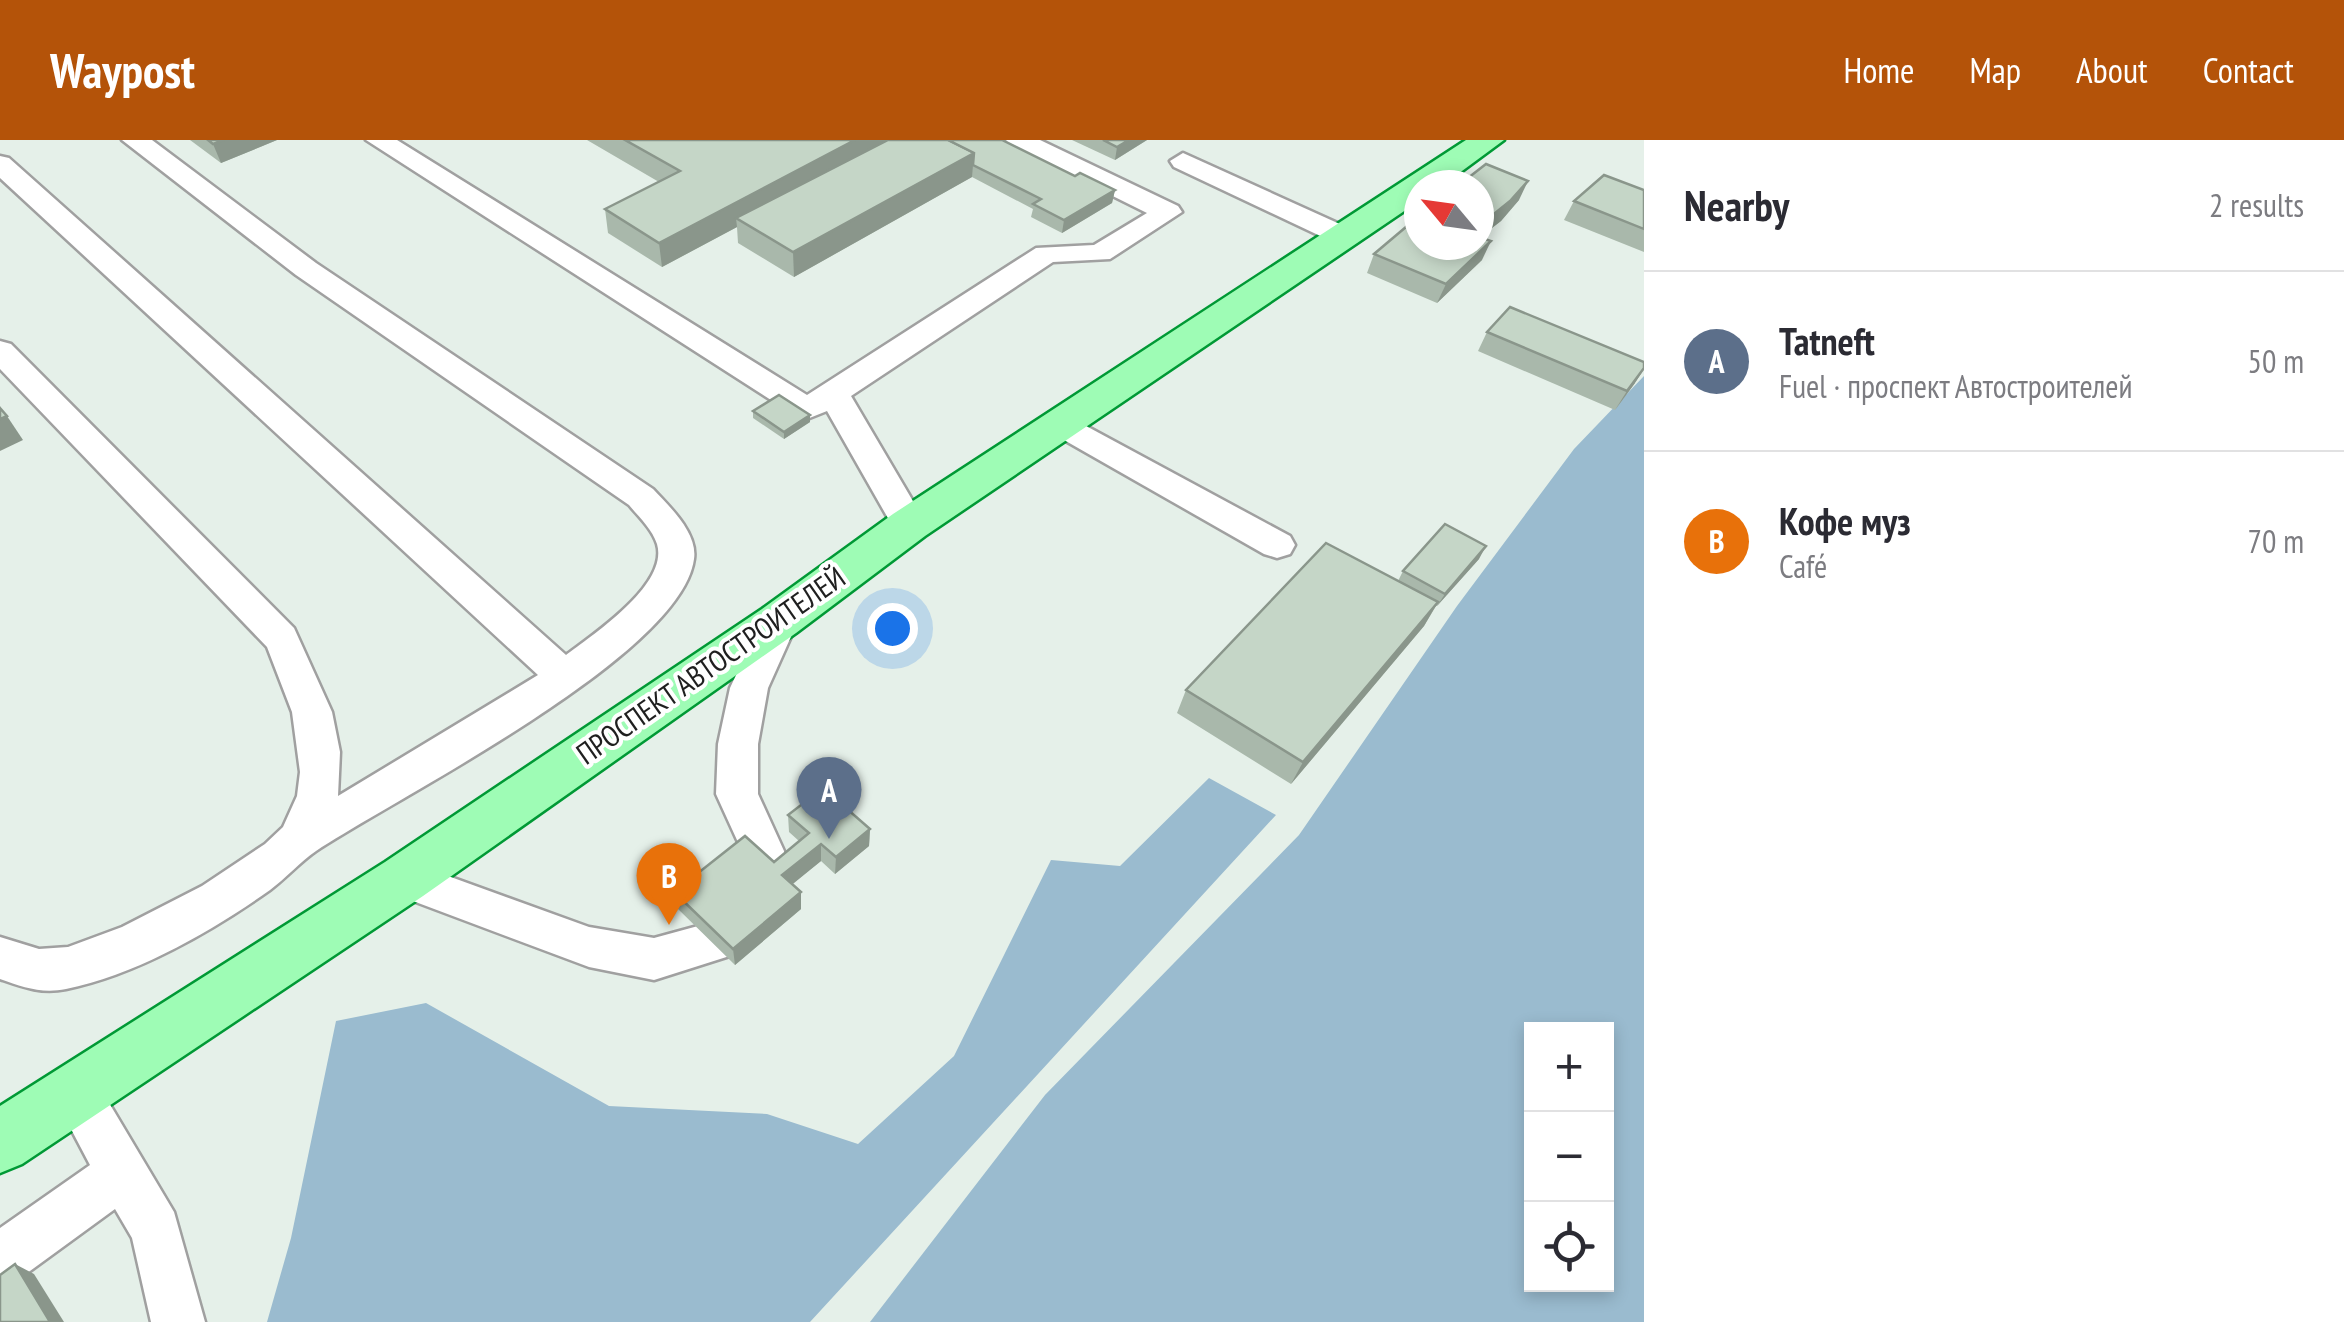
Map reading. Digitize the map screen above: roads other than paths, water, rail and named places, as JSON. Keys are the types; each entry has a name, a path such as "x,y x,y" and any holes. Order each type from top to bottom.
{"main road":[{"name":"ПРОСПЕКТ АВТОСТРОИТЕЛЕЙ","path":"1444,170 1488,140"},
{"name":"ПРОСПЕКТ АВТОСТРОИТЕЛЕЙ","path":"0,1142 404,879 779,622 909,525 1404,197"}],"lane":[{"path":"0,958 44,971 94,960 150,937 238,887 298,840 512,716 658,599 676,562 670,530 641,497 306,269 135,140"},
{"path":"380,140 807,409 1046,254 1100,253 1168,212 1019,140"},
{"path":"1184,160 1344,236"},
{"path":"0,164 564,676"},
{"path":"0,351 281,638 300,673 318,740 319,791 298,840"},
{"path":"833,393 909,525"},
{"path":"1062,424 1277,545"},
{"path":"404,879 588,947 654,959 722,939 762,896 763,850 738,794 738,744 749,688 779,622"},
{"path":"76,1093 156,1230 178,1322"},
{"path":"0,1260 123,1172"}],"place":[{"name":"Tatneft","path":"829,839"},
{"name":"Кофе муз","path":"669,925"}]}
